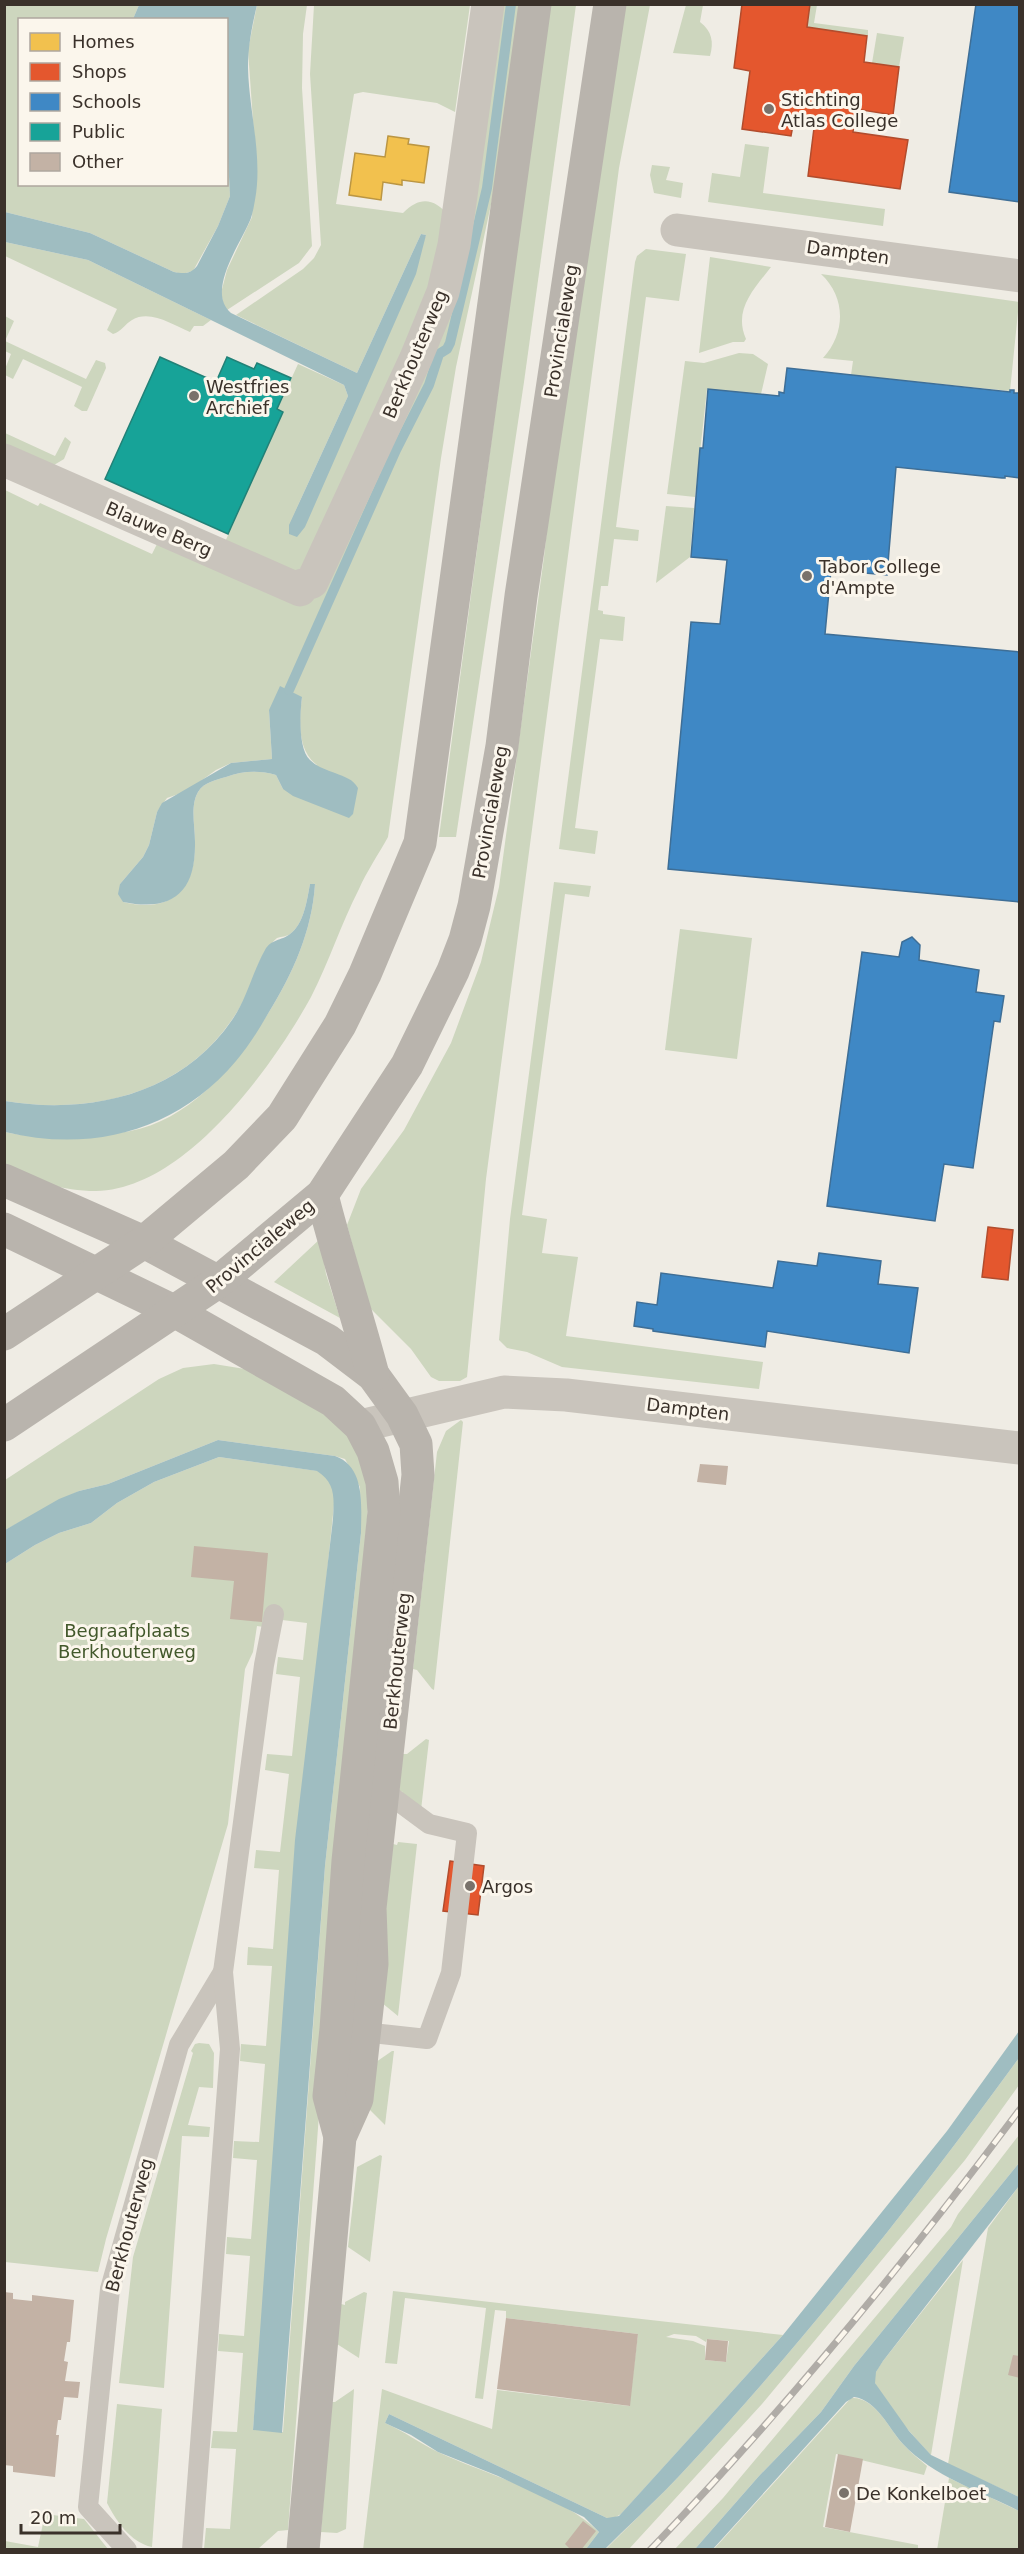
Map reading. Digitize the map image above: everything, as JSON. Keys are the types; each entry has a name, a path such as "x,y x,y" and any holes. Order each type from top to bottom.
{"main road":[{"path":"4,1334 144,1242 236,1166 282,1117 340,1026 365,974 420,843 535,4"},
{"name":"Provincialeweg","path":"4,1425 218,1282 322,1194 407,1065 453,971 465,940 474,906 502,746 521,596 610,4"},
{"name":"Berkhouterweg","path":"4,1180 144,1242 327,1340 373,1375 402,1415 416,1444 418,1475 370,1908 372,1964 350,2030"},
{"path":"322,1194 338,1258 373,1375"},
{"name":"Berkhouterweg","path":"4,1229 176,1312 333,1401 360,1426 373,1451 382,1482 384,1512 348,1861 350,2030 357,2099 340,2136 303,2550"}],"street":[{"name":"Berkhouterweg","path":"312,582 417,358 442,292 454,245 488,4"},
{"name":"Dampten","path":"677,230 1020,276"},
{"name":"Blauwe Berg","path":"4,460 300,590 300,586 312,582"},
{"name":"Dampten","path":"360,1426 504,1392 566,1395 1020,1448"}],"lane":[{"name":"Berkhouterweg","path":"192,2550 230,2049 223,1972 264,1665 274,1614"},
{"path":"350,2030 427,2039 451,1973 467,1833 429,1824 383,1790"},
{"name":"Berkhouterweg","path":"127,2550 88,2507 110,2289 179,2045 223,1972"}],"green space":[{"path":"4,5 139,5 133,18 18,18 18,186 228,186 228,145 230,196 218,226 193,271 182,274 174,272 90,233 5,212"},
{"path":"257,5 307,5 303,34 302,88 312,246 299,263 227,310 224,307 221,293 227,270 252,217 255,149 248,50"},
{"path":"314,5 470,5 455,112 437,103 363,92 354,94 336,204 403,213 415,204 427,201 438,206 449,216 441,263 312,561 293,573 225,542 283,412 277,410 298,364 344,385 348,396 289,525 426,235 421,234 357,373 236,315 303,269 314,258 321,245 310,74"},
{"path":"498,5 520,5 495,186 456,367 441,458 388,837 362,882 311,997 294,1026 249,1089 222,1120 192,1148 161,1170 129,1185 96,1191 60,1187 5,1168 5,1132 52,1137 109,1134 143,1128 166,1119 207,1090 241,1053 286,982 305,935 315,884 310,884 304,911 295,930 277,938 270,946 258,964 251,986 234,1016 210,1046 186,1067 159,1083 130,1094 100,1101 69,1105 37,1105 5,1101 5,490 38,506 40,503 152,554 159,540 292,601 444,316","holes":["302,697 300,724 303,743 310,759 317,765 283,789 276,775 257,772 232,775 204,786 198,792 194,803 194,859 185,885 167,901 140,905 123,902 120,884 143,857 149,845 157,812 167,798 187,791 216,770 231,763 272,759 269,710"]},
{"path":"549,5 576,5 524,382 456,837 439,837"},
{"path":"619,5 650,5 619,168 486,1179 467,1377 460,1381 439,1381 431,1377 411,1349 369,1307 347,1225 361,1189 404,1130 451,1043 481,962 499,887 544,557 564,372"},
{"path":"686,5 703,5 700,22 711,37 710,56 673,53"},
{"path":"810,5 817,5 814,23 868,30 868,36 807,27"},
{"path":"877,33 904,37 899,67 872,63"},
{"path":"745,144 769,147 763,193 885,209 883,226 708,202 712,173 740,177"},
{"path":"652,165 670,167 666,180 683,183 681,198 654,193 650,175"},
{"path":"5,242 88,260 211,320 203,326 194,326 190,332 161,319 139,317 113,334 107,330 117,309 5,256"},
{"path":"646,249 686,254 679,301 646,297 616,527 639,530 638,541 614,539 608,586 601,586 598,610 603,611 603,614 625,617 623,641 600,639 575,828 598,831 595,854 559,849 635,262 637,256"},
{"path":"710,257 771,267 747,300 742,319 746,339 744,342 733,342 699,353"},
{"path":"821,274 1019,302 1010,391 851,375 853,361 823,358 836,338 840,315 835,293"},
{"path":"5,316 14,321 5,341"},
{"path":"5,341 86,379 96,360 105,363 106,368 87,411 74,406 82,387 23,359 13,379 5,375 11,354 5,351"},
{"path":"739,353 753,354 768,364 761,394 707,389 695,497 667,494 685,361 704,363"},
{"path":"5,433 55,456 65,437 71,442 64,459 54,465 5,445"},
{"path":"666,506 694,508 690,557 656,583"},
{"path":"554,882 591,886 589,897 565,894 522,1215 547,1219 542,1253 578,1257 566,1336 763,1362 759,1389 562,1367 527,1352 507,1348 499,1340 510,1219"},
{"path":"680,929 752,938 737,1059 665,1050"},
{"path":"320,1239 326,1274 340,1318 274,1282"},
{"name":"Begraafplaats Berkhouterweg","path":"214,1364 245,1369 313,1403 353,1440 370,1484 338,1860 288,2530 278,2531 258,2549 204,2549 206,2528 230,2529 236,2449 211,2448 213,2431 237,2432 243,2353 218,2351 219,2334 244,2336 250,2256 226,2254 227,2237 251,2239 257,2160 233,2158 234,2141 259,2142 265,2064 240,2061 241,2044 266,2046 272,1966 247,1965 248,1947 273,1949 279,1870 254,1868 256,1850 280,1852 289,1774 265,1770 267,1754 292,1756 300,1677 276,1674 278,1657 303,1660 307,1623 282,1620 264,1627 257,1626 253,1652 245,1669 228,1824 98,2272 5,2262 5,1564 59,1533 91,1523 117,1503 154,1482 219,1457 318,1471 328,1478 335,1495 322,1621 253,2429 283,2432 325,1866 361,1533 360,1487 345,1459 218,1440 108,1484 79,1491 5,1530 5,1480 159,1379 183,1368"},
{"path":"461,1420 463,1422 434,1690 417,1670 413,1669 437,1452 446,1431"},
{"path":"426,1739 429,1740 421,1810 402,1794 403,1792 399,1791 403,1754 407,1754"},
{"path":"398,1842 417,1844 398,2016 376,1998 393,1844 397,1845"},
{"path":"195,2044 209,2044 214,2053 213,2088 199,2087 188,2125 210,2127 209,2137 182,2136 164,2388 119,2383 133,2257 193,2053 191,2051"},
{"path":"394,2051 385,2125 370,2110 376,2062"},
{"path":"1019,2058 1019,2085 965,2160 762,2404 629,2549 605,2550 682,2473 815,2322 939,2165"},
{"path":"1019,2135 1019,2163 854,2366 821,2412 759,2476 695,2549 674,2550 723,2498 951,2227 958,2214"},
{"path":"382,2156 370,2262 348,2247 357,2167"},
{"path":"1019,2186 1019,2497 948,2464 988,2228"},
{"path":"963,2260 931,2455 884,2399 874,2377 883,2361"},
{"path":"393,2291 783,2335 621,2514 614,2518 607,2518 389,2414 385,2423 431,2448 523,2486 565,2507 583,2519 599,2532 586,2549 363,2550 382,2389 492,2429 497,2390 629,2406 638,2334 506,2318 506,2311 495,2310 483,2399 475,2398 486,2308 405,2298 397,2364 385,2363","holes":["674,2334 696,2336 706,2342 707,2339 729,2341 726,2362 705,2360 705,2346 693,2341 666,2337"]},
{"path":"364,2292 367,2293 359,2358 337,2344 341,2304 345,2305 345,2302"},
{"path":"354,2389 346,2529 337,2533 321,2532 331,2402 335,2402"},
{"path":"851,2398 867,2402 874,2408 903,2444 927,2466 924,2475 836,2454 823,2527 918,2545 918,2549 713,2550"},
{"path":"117,2404 162,2409 152,2547 144,2545 131,2536 120,2524 107,2503"},
{"path":"949,2478 1019,2511 1019,2549 937,2550"},
{"path":"45,2514 84,2519 108,2549 5,2549 5,2541 38,2547"}],"water":[{"path":"139,5 257,5 248,68 257,151 257,184 251,218 228,266 224,280 222,292 224,304 231,313 357,373 421,234 426,235 416,274 305,527 297,537 289,534 289,525 348,396 344,385 88,260 5,242 5,212 90,233 174,272 187,273 197,266 218,226 230,196 228,18 133,18"},
{"path":"280,686 302,697 300,721 306,755 316,765 354,782 358,788 353,814 349,818 293,796 283,789 276,775 270,773 244,772 210,782 198,792 196,798 194,860 186,886 168,901 155,904 123,902 118,894 120,884 143,857 162,803 231,763 272,759 269,710"},
{"path":"310,884 315,884 310,918 300,951 286,982 245,1049 213,1085 187,1105 160,1120 131,1131 70,1140 37,1138 5,1132 5,1101 37,1105 69,1105 100,1101 131,1094 160,1082 187,1066 211,1046 232,1020 267,946 295,930 304,911"},
{"path":"218,1440 335,1456 345,1461 352,1469 360,1488 361,1500 361,1533 325,1866 282,2433 253,2430 295,1840 333,1519 334,1504 331,1486 317,1471 219,1457 154,1482 117,1503 91,1523 59,1533 5,1564 5,1530 59,1499 108,1484"},
{"path":"1019,2031 1019,2058 857,2270 771,2373 673,2483 605,2549 586,2549 599,2532 584,2517 498,2476 438,2452 411,2435 385,2423 389,2414 607,2518 619,2516 783,2335 947,2131"},
{"path":"1019,2163 1019,2186 883,2361 876,2372 875,2383 909,2431 931,2455 1019,2497 1019,2511 929,2466 903,2444 876,2409 862,2399 854,2397 846,2402 713,2549 695,2549 759,2476 821,2412 854,2366"}],"building: Homes":[{"path":"388,136 409,139 408,144 429,147 424,183 402,180 402,185 383,182 381,200 349,195 355,153 385,157"}],"building: Shops":[{"path":"742,4 810,4 807,27 867,36 864,62 899,67 893,115 856,109 853,132 908,140 900,189 808,176 814,128 793,125 791,136 742,129 750,71 734,68"},
{"path":"988,1227 1013,1230 1008,1280 982,1277"},
{"path":"450,1861 484,1866 478,1915 443,1911"}],"building: Schools":[{"path":"976,4 1020,4 1020,202 949,192"},
{"path":"787,368 1010,392 1014,390 1014,393 1020,393 1020,478 896,467 887,575 831,570 825,634 1020,652 1020,902 668,869 691,622 720,624 727,560 691,557 700,448 703,448 708,389 779,396 779,392 784,393"},
{"path":"912,937 920,945 919,960 979,970 976,992 1004,996 1000,1022 994,1021 973,1168 944,1164 935,1221 827,1206 862,952 899,957 902,942"},
{"path":"819,1253 881,1261 878,1284 918,1288 909,1353 767,1331 765,1347 653,1331 653,1329 634,1326 637,1302 657,1305 661,1273 773,1288 778,1261 817,1266"}],"building: Public":[{"path":"160,357 216,382 227,357 254,369 257,363 291,378 277,409 283,412 228,534 105,479"}],"building: Other":[{"path":"700,1464 728,1466 726,1485 697,1482"},
{"path":"194,1546 268,1553 262,1622 230,1619 234,1581 191,1577"},
{"path":"4,2292 13,2293 13,2299 32,2301 32,2295 74,2300 70,2342 67,2342 64,2361 68,2362 65,2381 80,2382 78,2398 64,2397 61,2420 58,2420 56,2435 59,2435 55,2477 13,2472 13,2466 4,2465"},
{"path":"506,2318 638,2334 630,2406 497,2389"},
{"path":"707,2339 728,2341 726,2362 705,2360"},
{"path":"1013,2355 1020,2356 1020,2378 1008,2375"},
{"name":"De Konkelboet","path":"838,2454 863,2459 850,2532 825,2527"},
{"path":"583,2521 596,2531 581,2550 571,2550 565,2544"}],"waterway":[{"path":"289,690 396,450 429,385 439,354 447,349 450,343 487,188 511,4"}],"railway":[{"path":"650,2550 748,2445 842,2336 1020,2109"}],"place":[{"name":"Stichting Atlas College","path":"769,109"},
{"name":"Westfries Archief","path":"194,396"},
{"name":"Tabor College d'Ampte","path":"807,576"},
{"name":"Argos","path":"470,1886"},
{"name":"De Konkelboet","path":"844,2493"}]}
